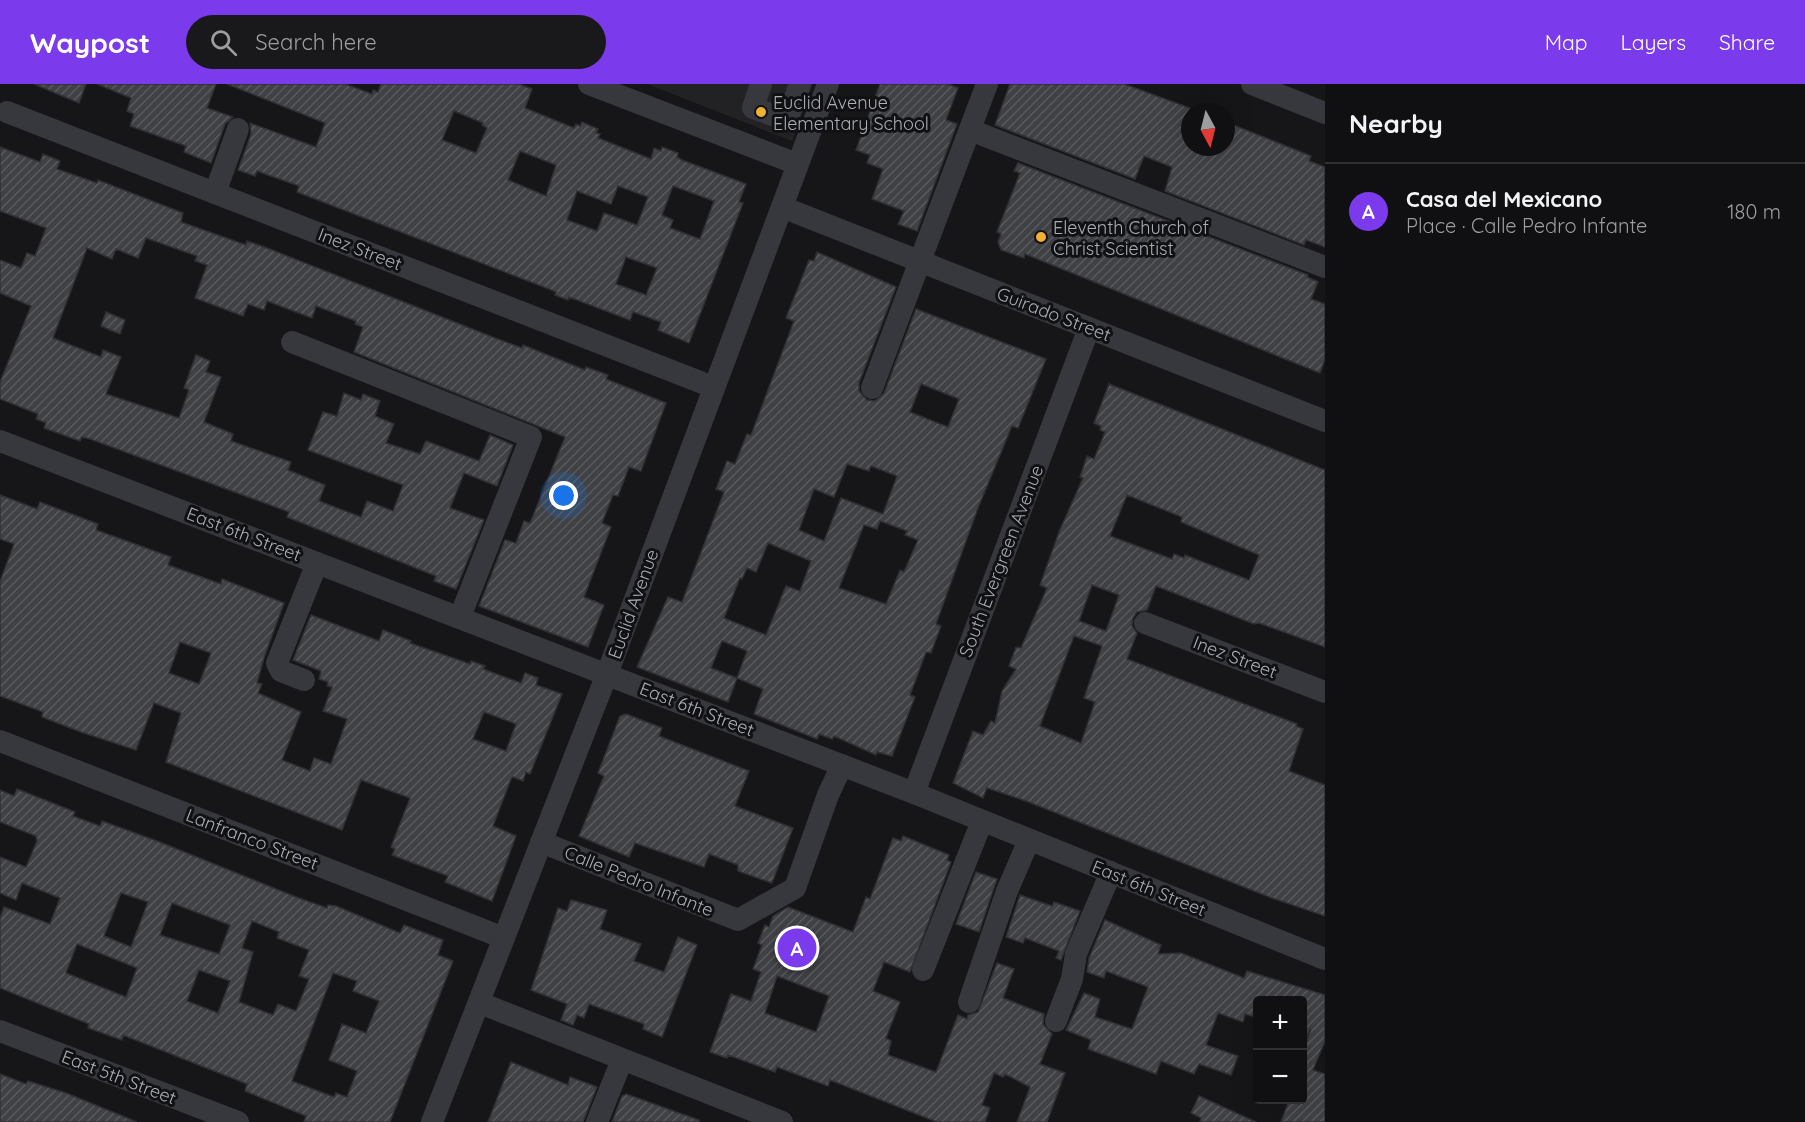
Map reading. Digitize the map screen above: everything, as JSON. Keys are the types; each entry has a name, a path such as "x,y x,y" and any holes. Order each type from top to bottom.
{"street":[{"path":"589,84 797,164"},
{"path":"761,84 753,108 781,118 786,116 800,84"},
{"name":"Euclid Avenue","path":"432,1122 607,674 828,84"},
{"path":"872,388 987,84"},
{"path":"1252,84 1325,112"},
{"path":"742,143 756,110"},
{"name":"Inez Street","path":"7,112 713,387"},
{"path":"215,193 238,129"},
{"path":"970,130 1325,267"},
{"name":"Guirado Street","path":"782,207 1325,421"},
{"name":"South Evergreen Avenue","path":"914,793 1089,328"},
{"path":"292,342 531,437 460,617"},
{"name":"East 6th Street","path":"0,441 914,793 1325,959"},
{"path":"304,680 281,671 277,663 317,562"},
{"name":"Inez Street","path":"1145,623 1325,692"},
{"name":"Lanfranco Street","path":"0,741 504,938"},
{"name":"Calle Pedro Infante","path":"541,842 738,920 795,888 828,795 842,765"},
{"path":"923,970 982,821"},
{"path":"969,1002 1007,891 1029,840"},
{"path":"1056,1021 1072,979 1080,944 1110,872"},
{"path":"480,1003 622,1060 751,1117 782,1122"},
{"name":"East 5th Street","path":"0,1031 238,1122"},
{"path":"597,1122 622,1060"}],"shaded area":[{"name":"Euclid Avenue Elementary School","path":"647,84 813,84 792,141"}],"building":[{"path":"34,84 86,84 79,103"},
{"path":"97,84 216,84 207,108 233,117 225,124 211,163 184,152 186,146 130,126 134,114 127,111 131,98"},
{"path":"227,84 345,84 372,94 373,90 378,92 381,84 519,84 532,89 525,108 574,128 576,124 580,126 582,122 598,129 596,133 600,134 598,138 651,159 654,148 661,151 662,147 678,153 677,157 682,160 746,184 739,202 743,203 689,343 658,330 661,322 633,312 630,320 569,297 568,300 555,295 556,292 549,289 297,192 299,186 257,171 255,176 238,170 251,134 250,123 316,147 325,123","holes":["454,111 483,123 482,125 487,128 476,153 442,140","520,151 556,165 546,196 508,180","618,186 648,197 637,225 604,213 597,231 567,220 577,191 611,204","673,186 714,201 700,239 670,228 673,220 662,215","626,257 657,268 646,295 616,284"]},
{"path":"880,84 948,84 958,88 946,120 957,124 917,231 898,224 904,211 872,199 883,169 867,163 870,155 856,150"},
{"path":"1010,84 1124,84 1181,105 1181,156 1235,156 1235,126 1311,156 1309,161 1325,167 1325,247 1306,240 1304,245 1165,191 1172,167 1144,156 1135,179 995,125"},
{"path":"0,147 40,162 43,154 60,161 57,169 97,183 98,180 183,213 181,222 246,245 247,241 267,248 495,338 522,348 523,345 585,370 586,367 608,375 606,379 666,403 641,471 629,467 618,496 613,495 602,523 611,527 584,597 604,605 588,647 479,606 505,540 516,543 524,521 530,523 565,437 354,352 363,327 355,324 356,321 316,306 312,318 267,301 264,310 248,304 243,316 195,298 207,265 195,261 197,256 146,238 138,258 116,249 112,259 87,248 53,338 101,357 103,350 121,357 106,394 179,418 189,390 184,388 196,355 210,361 206,372 221,377 204,422 233,434 231,441 291,462 288,470 325,485 319,501 361,517 367,501 393,511 403,485 308,450 323,412 337,416 344,393 361,400 363,394 380,401 375,416 394,424 386,443 420,454 426,441 479,461 490,435 513,445 497,486 464,473 450,508 484,520 456,589 434,581 436,576 287,517 289,512 90,439 82,437 80,441 44,428 46,423 36,419 38,414 0,399 0,382 31,306 0,293 0,260 21,268 27,253 35,256 46,228 0,211"},
{"path":"1018,163 1308,275 1307,277 1318,282 1311,299 1325,304 1325,359 1320,373 1025,254 1024,258 1001,250 998,242 1001,234 997,232 1020,173 1014,171"},
{"path":"817,252 896,287 859,383 859,391 867,400 875,401 884,393 916,309 1046,359 1018,428 1012,426 978,508 936,624 941,626 931,653 926,652 910,695 915,697 892,756 877,752 876,755 834,736 832,739 819,734 817,739 754,714 763,689 737,678 728,702 637,667 668,597 682,602 724,492 716,489 727,461 735,464 747,434 751,435 794,321 786,318 809,260 814,261","holes":["921,384 959,399 948,427 910,412","847,464 869,471 871,466 897,476 883,514 841,498 824,541 799,530 814,489 834,497","880,521 907,531 905,535 918,540 904,572 900,570 886,604 839,588 864,525 877,529","768,543 811,561 800,591 786,586 766,635 724,618 740,578 742,579 747,568 756,572","722,641 747,651 737,678 711,668"]},
{"path":"106,312 125,320 120,334 101,326"},
{"path":"1109,384 1325,470 1325,647 1259,623 1254,624 1156,586 1147,610 1137,612 1133,618 1132,626 1137,633 1127,659 1297,724 1296,726 1303,729 1289,771 1325,785 1325,916 1272,898 1026,801 987,788 983,798 953,783 973,731 983,735 991,721 995,723 1002,691 1016,669 1009,666 1016,647 1021,648 1047,588 1040,585 1059,532 1083,478 1080,477 1087,456 1094,459 1105,432 1100,430 1101,426 1094,423","holes":["1127,495 1182,517 1181,522 1259,555 1249,580 1185,555 1184,558 1174,554 1172,559 1110,536","1092,585 1119,595 1106,631 1079,621","1074,636 1102,646 1084,698 1095,702 1081,743 1040,726"]},
{"path":"0,495 37,509 40,502 98,524 96,530 171,557 168,565 221,584 222,579 284,603 264,658 257,683 262,684 258,693 301,712 282,760 310,771 314,758 331,764 347,719 323,711 332,687 327,686 328,682 319,679 321,671 293,660 311,615 379,641 383,630 411,641 410,643 470,664 471,661 485,666 483,669 521,683 525,673 538,678 536,685 562,694 530,774 526,772 523,781 513,777 511,779 493,826 516,836 492,901 445,882 448,876 392,855 395,849 391,847 410,798 361,780 342,830 166,762 181,713 154,703 136,750 42,717 43,712 0,696 0,581 14,544 0,539","holes":["180,642 211,653 199,684 169,673","484,712 516,724 506,751 473,739"]},
{"path":"626,714 662,728 659,736 749,771 735,806 793,828 772,883 738,871 738,865 709,854 704,867 635,843 629,857 579,836 604,776 598,773 620,716"},
{"path":"17,789 75,812 73,816 100,826 102,821 327,908 328,905 336,906 400,933 404,925 443,940 438,955 453,961 390,1122 304,1122 306,1116 245,1091 247,1084 123,1035 122,1040 88,1028 89,1024 0,988 0,918 4,907 50,924 60,898 22,883 16,900 0,893 0,857 26,867 37,841 36,836 0,822 0,790 14,796","holes":["121,893 148,902 131,947 104,936","172,903 230,925 219,954 160,935","252,921 279,932 277,938 309,950 299,976 309,979 296,1011 278,1004 273,1015 239,1002 253,952 242,948","77,944 137,968 126,997 66,973","199,970 230,981 218,1013 187,1001","333,973 357,981 353,991 379,1001 366,1033 342,1024 329,1060 357,1071 347,1097 336,1093 334,1097 292,1081"]},
{"path":"903,836 949,855 947,860 951,862 910,972 884,962 873,991 900,1002 886,1038 891,1041 888,1055 936,1072 958,1015 967,1019 968,1015 978,1012 997,963 1014,969 1003,998 1044,1014 1043,1024 1052,1034 1040,1064 1065,1073 1047,1122 1017,1122 1030,1087 1005,1074 1003,1077 994,1073 982,1105 990,1108 985,1122 937,1122 830,1080 828,1086 777,1067 775,1072 728,1055 727,1058 710,1052 731,994 751,1001 761,972 753,969 762,945 758,943 765,925 769,927 773,916 788,907 853,932 866,897 870,899 893,838 901,841","holes":["777,976 829,996 816,1032 765,1013"]},
{"path":"976,872 997,879 979,932 956,924"},
{"path":"1020,895 1052,906 1054,902 1080,911 1061,960 1056,958 1059,951 1025,938 1023,943 1006,937"},
{"path":"571,900 607,910 600,929 641,944 634,961 664,972 678,937 697,945 662,1037 643,1029 644,1024 589,1004 584,1018 577,1015 573,1025 561,1020 567,1004 531,990 558,908 567,911"},
{"path":"1105,920 1161,945 1158,954 1181,953 1244,978 1247,971 1325,995 1325,1041 1313,1070 1325,1074 1325,1122 1281,1122 1288,1104 1307,1104 1307,1039 1311,1029 1307,1036 1307,996 1253,996 1253,1016 1245,1014 1243,1022 1218,1013 1206,1045 1238,1056 1231,1075 1199,1064 1194,1074 1161,1061 1156,1074 1088,1049 1091,1040 1066,1030 1084,993 1100,999 1095,1017 1132,1029 1148,987 1106,971 1104,978 1087,972 1089,958"},
{"path":"511,1062 568,1085 570,1077 597,1087 583,1122 488,1122"},
{"path":"0,1074 26,1084 28,1081 66,1093 137,1122 0,1122"},
{"path":"626,1094 699,1120 699,1122 612,1122 622,1096"},
{"path":"1199,1096 1256,1122 1200,1122 1201,1118 1191,1113"}],"place":[{"name":"Euclid Avenue Elementary School","path":"761,112"},
{"name":"Eleventh Church of Christ Scientist","path":"1041,237"},
{"name":"Casa del Mexicano","path":"797,948"}]}
